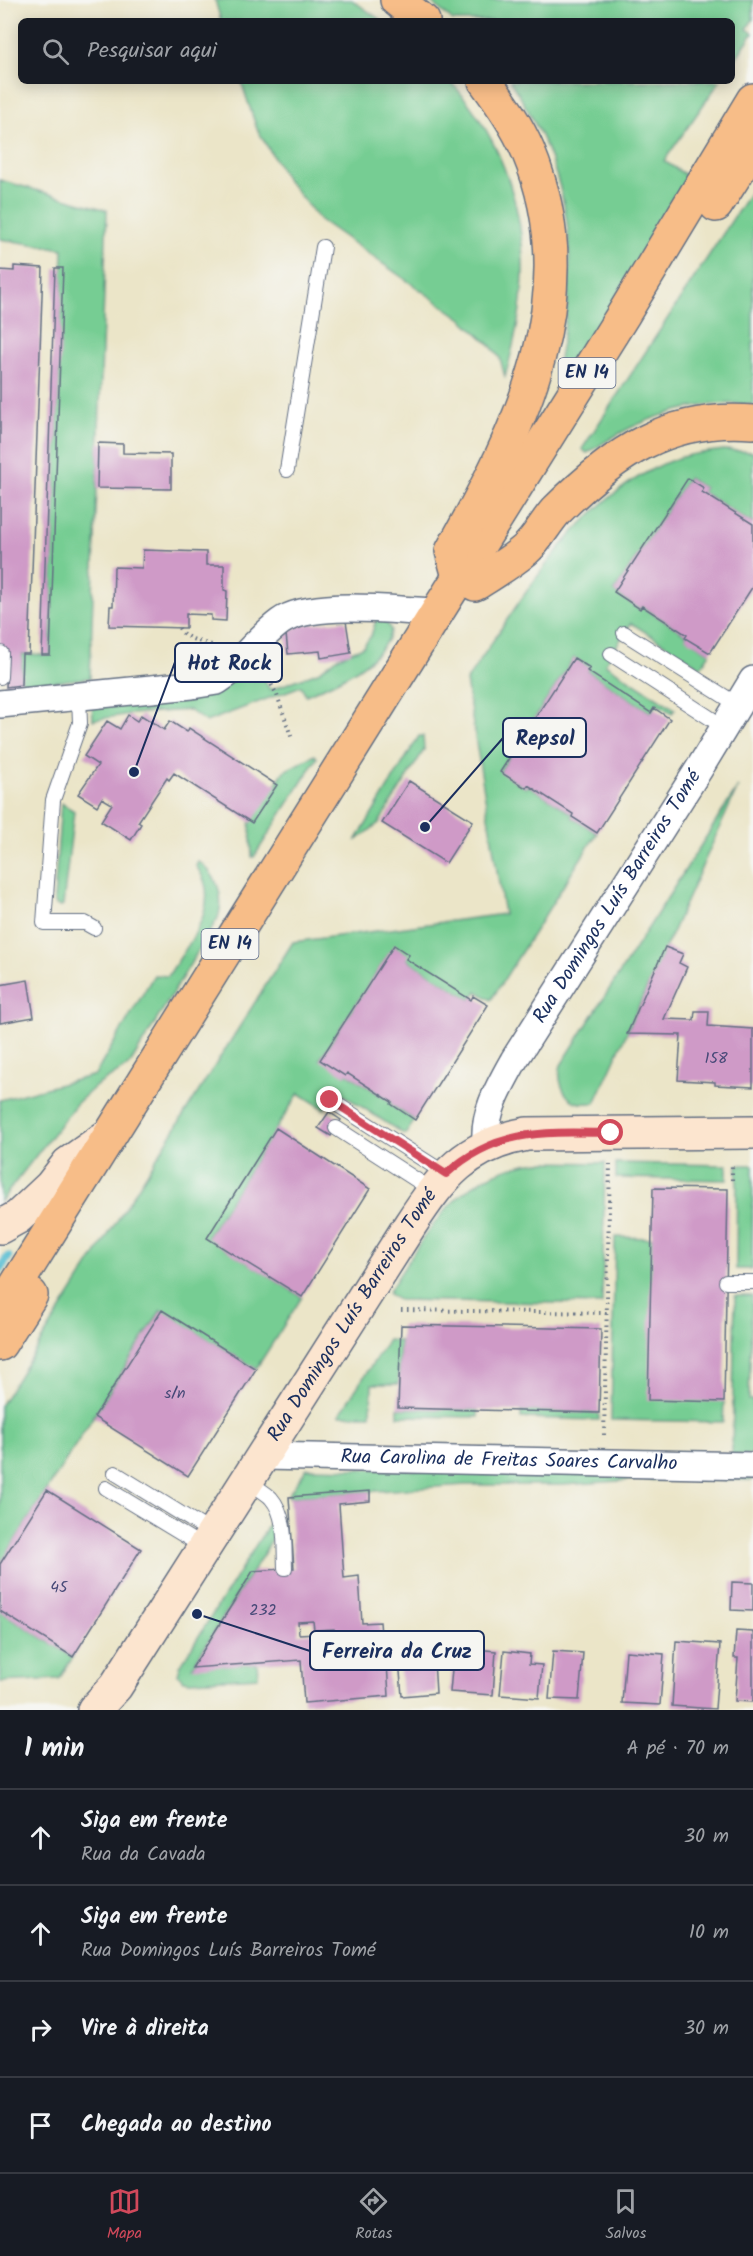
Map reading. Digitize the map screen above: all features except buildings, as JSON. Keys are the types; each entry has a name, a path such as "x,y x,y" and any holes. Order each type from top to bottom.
{"highway":[{"path":"397,0 419,18"},
{"path":"487,84 509,114 528,151 542,192 550,232 550,275 548,319 537,366 522,413 485,493 452,551 467,580 526,550 554,514 592,476 627,452 666,431 689,425 713,422 753,422"},
{"name":"EN 14","path":"0,1344 467,580 753,100"},
{"name":"EN 14","path":"0,1311 436,612 467,580 562,445 753,147"}],"main road":[{"path":"486,1146 517,1136 545,1133 753,1132"},
{"path":"0,1227 18,1217 43,1194 68,1164 109,1135"},
{"name":"Rua Domingos Luís Barreiros Tomé","path":"94,1710 116,1686 439,1182 469,1155 486,1146"}],"street":[{"path":"0,704 207,683 222,678 282,621 321,609 436,612"},
{"name":"Rua Domingos Luís Barreiros Tomé","path":"486,1146 485,1129 491,1107 514,1060 753,680"},
{"name":"Rua Carolina de Freitas Soares Carvalho","path":"256,1469 604,1463 753,1466"}],"lane":[{"path":"287,470 323,246"},
{"path":"624,633 731,716"},
{"path":"0,677 1,653"},
{"path":"611,654 731,716"},
{"path":"88,695 53,800 44,923 85,923 94,928"},
{"path":"330,1100 439,1182"},
{"path":"336,1128 439,1182"},
{"path":"726,1282 753,1282"},
{"path":"256,1469 279,1513 283,1530 285,1568"},
{"path":"115,1473 209,1541"},
{"path":"106,1488 209,1541"}],"path":[{"path":"179,628 189,638 219,647 240,660"},
{"path":"266,674 277,695 292,739"},
{"path":"604,1463 610,1163"},
{"path":"732,1165 732,1180"},
{"path":"401,1310 607,1313"}],"green space":[{"path":"215,0 352,0 378,18 220,18"},
{"path":"429,0 753,0 753,19 747,29 753,33 735,60 735,18 450,18"},
{"path":"242,84 452,84 469,104 499,155 510,183 517,212 522,241 521,301 505,377 500,358 490,345 462,319 320,220 287,180 257,129"},
{"path":"512,84 718,84 664,161 689,177 569,374 556,372 564,332 568,293 570,257 567,221 560,186 532,117"},
{"path":"0,180 107,210 90,678 21,685 22,654 50,655 63,249 0,239"},
{"path":"753,188 753,405 710,405 667,414 626,430 587,453 582,449"},
{"path":"724,450 753,452 753,524 702,492 704,488 688,478 614,592 640,609 642,606 710,653 701,667 631,623 605,664 675,709 672,713 657,704 651,713 587,671 589,668 574,658 500,771 526,788 528,785 573,814 572,817 597,833 491,1000 477,991 471,1000 406,959 408,955 394,946 320,1059 345,1075 347,1073 415,1120 405,1135 336,1090 324,1109 299,1093 207,1237 302,1297 256,1369 161,1310 0,1564 0,1406 293,942 504,914 466,681 556,552 611,496 643,474 678,458"},
{"path":"377,617 386,621 391,630 378,652 343,678 306,695 301,686 206,722 189,710 130,714 93,720 92,703 247,666 263,677 270,690 320,671 337,658 363,647 371,636"},
{"path":"419,736 423,736 424,750 379,823 356,841"},
{"path":"315,755 317,758 252,857 250,823 284,771"},
{"path":"738,787 595,1103 576,1102 564,1091 560,1075 561,1065"},
{"path":"61,803 74,811 61,907 56,905 54,900"},
{"path":"198,861 210,872 218,886 220,910 218,918 132,1061 128,1066 96,1086 76,1104 0,1202 0,1100 95,1075 154,975 168,976 193,937 205,908 207,894 204,880 196,866"},
{"path":"539,1162 605,1163 602,1304 398,1300 388,1293 432,1227 466,1191 487,1177 511,1167"},
{"path":"616,1163 727,1165 727,1180 616,1178"},
{"path":"737,1165 753,1165 752,1269 736,1269"},
{"path":"615,1237 652,1238 724,1402 723,1422 611,1420"},
{"path":"735,1296 752,1296 749,1400 753,1400 753,1455 732,1455"},
{"path":"388,1340 400,1341 399,1384 372,1384 371,1415 339,1415"},
{"path":"398,1408 478,1410 478,1417 398,1416"},
{"path":"521,1411 599,1413 599,1420 521,1418"},
{"path":"307,1468 753,1476 753,1480 632,1480 563,1485 465,1485 289,1497 288,1495"},
{"path":"271,1521 274,1530 271,1542 192,1667 257,1663 258,1677 183,1680 178,1674 180,1666"},
{"path":"0,1611 73,1657 59,1679 0,1682"}],"waterway":[{"path":"0,1269 8,1257"}],"place":[{"name":"Hot Rock","path":"134,772"},
{"name":"Repsol","path":"425,827"},
{"name":"Ferreira da Cruz","path":"197,1614"}],"route":[{"path":"330,1100 446,1174 469,1155 491,1143 517,1136 545,1133 611,1133"}]}
